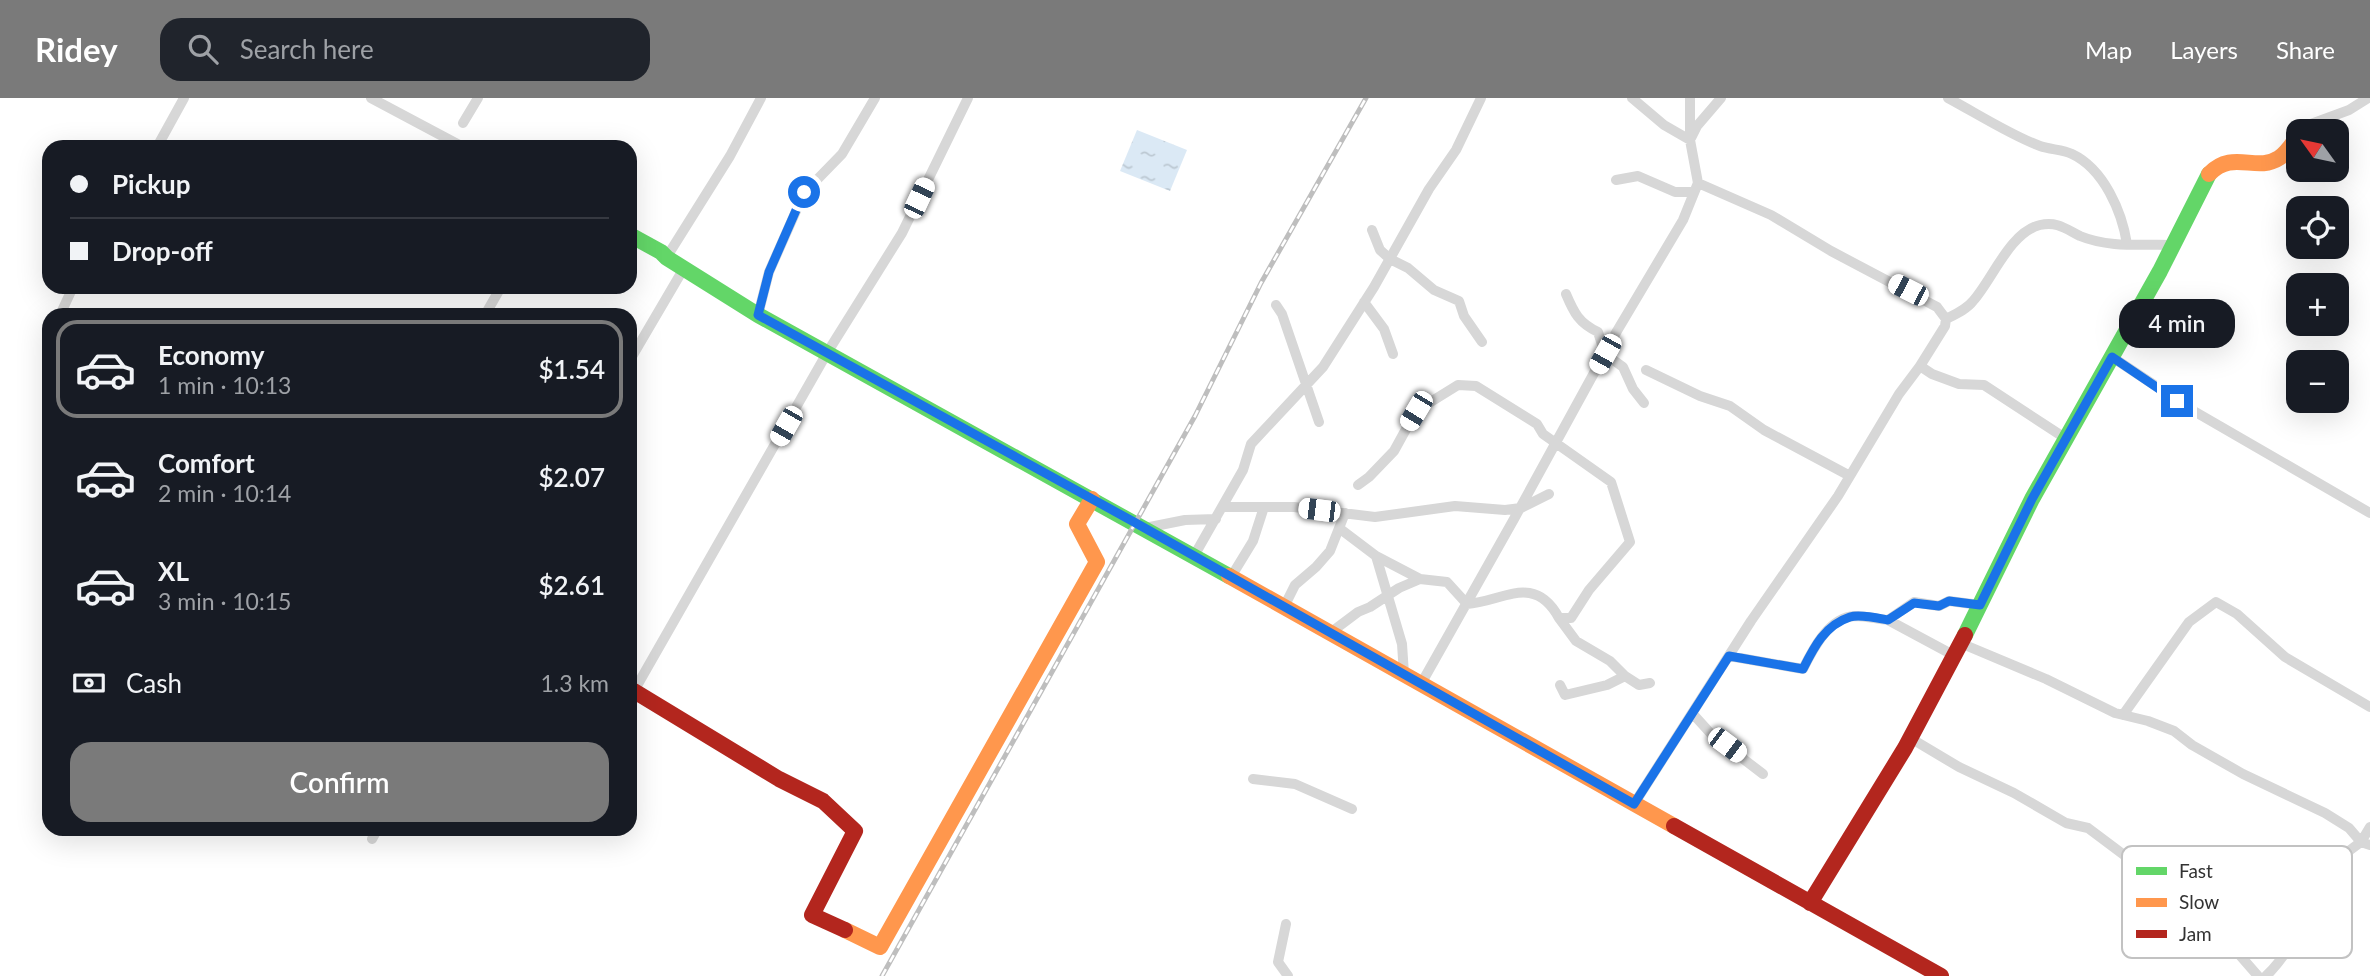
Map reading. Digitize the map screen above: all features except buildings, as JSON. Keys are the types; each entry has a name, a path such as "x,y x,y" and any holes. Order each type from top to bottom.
{"street":[{"path":"161,140 184,98"},
{"path":"371,98 450,140"},
{"path":"463,123 478,98"},
{"path":"667,256 730,156 761,98"},
{"path":"758,315 769,272 804,192 842,154 875,98"},
{"path":"637,686 827,354 902,233 968,98"},
{"path":"1195,556 1243,470 1251,444 1323,367 1390,259 1429,189 1456,150 1482,98"},
{"path":"1632,98 1664,125 1690,140"},
{"path":"1421,684 1683,220 1696,188 1690,140 1690,98"},
{"path":"1690,140 1696,126 1721,98"},
{"path":"1948,98 2041,147 2063,150 2091,167 2104,182 2113,201 2125,230 2127,244"},
{"path":"2325,119 2349,110 2368,98"},
{"path":"1810,904 1905,748 1960,650 2065,438 2112,357 2213,169 2223,163 2256,160 2272,162 2286,151"},
{"path":"1616,180 1638,176 1675,192 1696,188 1771,215 1937,307 1946,319 1945,326 1899,394 1850,477 1729,656 1634,804"},
{"path":"1946,319 1972,303 2013,245 2032,228 2054,224 2091,239 2127,244 2172,245"},
{"path":"1372,230 1380,250 1390,259 1408,268 1434,290 1459,301 1464,316 1482,342"},
{"path":"637,239 758,315 1145,528 1941,976"},
{"path":"637,347 684,268"},
{"path":"1566,294 1576,317 1598,332 1605,354 1623,367 1633,389 1644,402"},
{"path":"1364,302 1384,328 1393,354"},
{"path":"1276,305 1282,314 1319,422"},
{"path":"2112,357 2192,410 2370,513"},
{"path":"1920,366 1932,374 1959,384 1984,385 2065,438"},
{"path":"1646,370 1700,396 1730,406 1764,430 1850,477"},
{"path":"1358,485 1394,451 1416,411 1458,385 1476,386 1536,424 1543,434 1611,482 1630,542 1589,590 1571,618 1559,618"},
{"path":"1223,507 1294,507 1374,517 1455,506 1505,510 1521,508 1549,494"},
{"path":"637,698 823,801 855,831 812,915 880,947 1097,562 1077,524 1092,499"},
{"path":"1231,577 1253,541 1264,507"},
{"path":"1284,607 1294,585 1316,568 1330,551 1345,513"},
{"path":"1145,528 1185,520 1216,519"},
{"path":"1339,528 1376,556 1420,579 1447,582 1467,604"},
{"path":"1376,556 1402,644 1404,674"},
{"path":"1330,633 1387,595 1420,579"},
{"path":"1467,604 1482,603 1509,592 1530,592 1546,601 1576,641 1610,661 1639,685 1650,683"},
{"path":"1888,620 1914,603 1939,606 1949,601 1980,605"},
{"path":"2123,715 2189,622 2216,602 2237,614 2285,657 2370,707"},
{"path":"1729,656 1803,669 1818,640 1833,626 1851,616 1888,620 1960,650 2046,679 2097,706 2174,731 2192,745 2243,775 2326,813 2349,828 2366,844"},
{"path":"1560,685 1565,695 1607,685 1625,676"},
{"path":"1693,714 1712,735 1763,774"},
{"path":"1917,742 2066,823 2088,828 2122,854"},
{"path":"1253,779 1295,785 1352,809"},
{"path":"2366,844 2370,827"},
{"path":"1286,924 1278,962 1288,976"},
{"path":"2242,958 2258,976"},
{"path":"2266,976 2282,958"}],"water":[{"path":"1137,130 1187,150 1170,191 1120,171"}],"railway":[{"path":"882,976 1195,416 1261,283 1366,98"}],"traffic: fast":[{"path":"1965,635 2032,499 2160,271 2209,174"},
{"path":"637,239 758,315 1229,576"}],"traffic: slow":[{"path":"2209,174 2227,163 2270,162 2286,152"},
{"path":"845,930 880,947 1097,562 1077,524 1092,499"},
{"path":"1229,576 1674,826"}],"traffic: jam":[{"path":"1810,903 1905,748 1965,635"},
{"path":"637,693 779,779 823,801 855,831 812,915 845,930"},
{"path":"1674,826 1941,976"}],"route":[{"path":"804,192 769,272 758,315 1134,522 1634,804 1729,656 1803,669 1818,640 1833,626 1851,616 1888,620 1914,603 1939,606 1949,601 1980,605 2032,499 2112,357 2177,401"}]}
